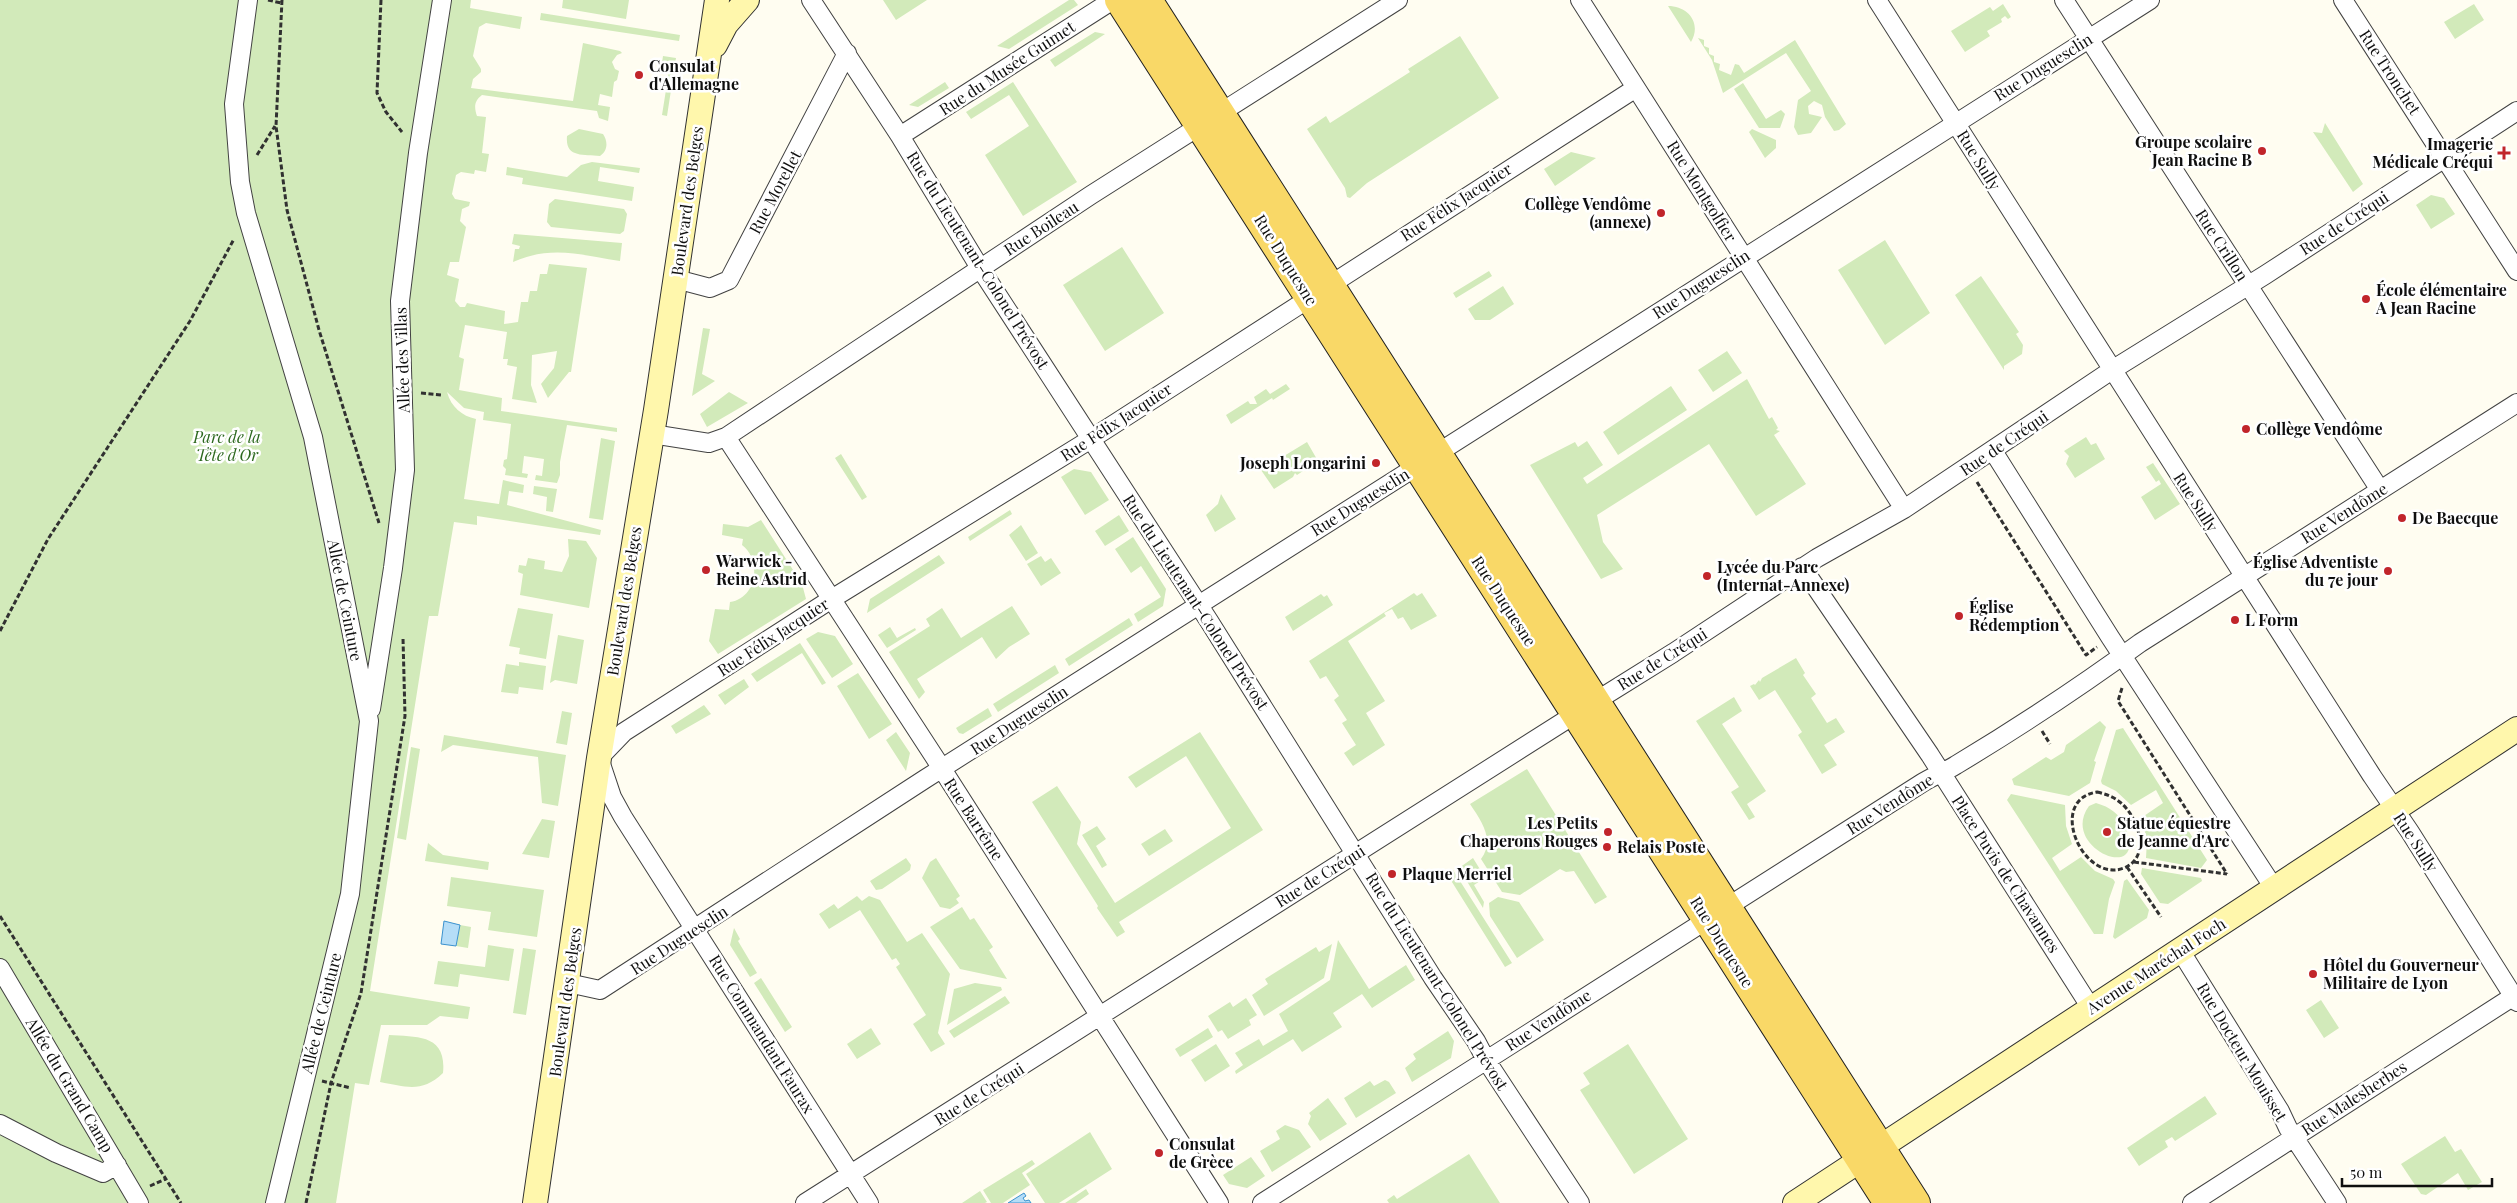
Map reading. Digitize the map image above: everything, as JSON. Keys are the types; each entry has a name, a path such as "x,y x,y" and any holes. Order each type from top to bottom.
{"main road":[{"name":"Boulevard des Belges","path":"535,1203 599,758 652,434 717,0"},
{"path":"708,58 726,24 747,0"},
{"name":"Rue Duquesne","path":"1120,0 1210,120 1870,1153 1916,1203"},
{"name":"Rue Duquesne","path":"1148,0 1210,120"},
{"name":"Avenue Maréchal Foch","path":"1795,1203 2517,729"},
{"name":"Rue Duquesne","path":"1870,1153 1888,1203"}],"street":[{"name":"Allée de Ceinture","path":"248,0 234,104 240,182 246,213 312,437 370,721 350,894 275,1203"},
{"name":"Allée des Villas","path":"370,721 393,568 405,470 400,301 418,152 442,0"},
{"name":"Rue du Lieutenant-Colonel Prévost","path":"811,0 900,136 980,268 1198,605 1433,978 1476,1041 1486,1060 1580,1203"},
{"name":"Rue du Musée Guimet","path":"900,136 1113,0"},
{"name":"Rue Boileau","path":"652,434 709,443 726,437 980,268 1398,0"},
{"name":"Rue Montgolfier","path":"1580,0 1904,509"},
{"name":"Rue Sully","path":"1877,0 2112,370 2516,998"},
{"name":"Rue Crillon","path":"2064,0 2380,490"},
{"name":"Rue Duguesclin","path":"568,983 600,990 1198,605 1955,122 2150,0"},
{"name":"Rue Tronchet","path":"2343,0 2517,271"},
{"name":"Rue Morellet","path":"676,278 710,288 729,280 847,54"},
{"name":"Rue Félix Jacquier","path":"599,758 624,732 830,600 1091,439 1636,88"},
{"name":"Rue de Créqui","path":"805,1203 1586,707 1673,654 1802,568 1904,509 2112,370 2517,112"},
{"name":"Rue Vendôme","path":"1262,1203 1922,782 1941,773 2033,717 2122,655 2517,403"},
{"name":"Rue Barrême","path":"726,437 830,600 942,769 1219,1203"},
{"path":"1993,451 2122,655 2274,888"},
{"name":"Place Puvis de Chavannes","path":"1802,568 1941,773 2092,1008"},
{"name":"Rue Commandant Faurax","path":"599,758 612,797 623,817 869,1203"},
{"name":"Rue Docteur Mouisset","path":"2180,950 2280,1111 2294,1137 2337,1203"},
{"name":"Allée du Grand Camp","path":"0,968 139,1203"},
{"name":"Rue Malesherbes","path":"2192,1203 2516,998"},
{"path":"0,1124 56,1153 103,1173 117,1165"}],"path":[{"path":"268,0 282,3"},
{"path":"381,0 377,93 386,112 418,152"},
{"path":"0,631 48,539 190,321 211,284 246,213"},
{"path":"1975,479 2086,655 2103,642"},
{"path":"2118,701 2228,874 2134,862"},
{"path":"2039,727 2050,744"},
{"path":"2094,792 2106,794 2120,802 2129,811 2136,823 2140,839 2139,850 2134,862 2127,867 2116,870 2104,868 2093,862 2083,851 2072,824 2073,810 2081,797 2094,792"},
{"path":"2127,867 2160,918"},
{"path":"0,916 181,1203"},
{"path":"305,1077 351,1088"}],"green space":[{"name":"Parc de la Tête d'Or","path":"0,0 471,0 470,8 522,17 520,29 486,23 479,27 473,56 481,72 473,79 471,88 573,101 583,43 622,53 617,55 612,62 615,69 619,71 617,80 614,82 612,97 600,94 598,105 610,107 608,121 599,118 597,111 482,95 477,100 475,107 477,116 486,117 482,153 489,154 486,172 475,170 474,174 461,172 456,175 452,194 455,199 470,202 469,206 462,209 460,221 466,227 459,262 450,262 447,275 459,279 455,301 460,307 465,307 467,303 505,311 504,324 518,322 521,302 528,302 530,291 537,291 540,274 547,274 549,264 587,268 571,372 548,398 541,384 554,368 557,351 532,355 531,385 537,403 512,399 517,367 507,365 508,359 503,359 507,332 465,325 459,357 464,359 459,390 502,398 501,411 617,428 617,432 567,425 560,462 560,475 557,483 535,480 536,475 542,476 544,459 524,456 522,473 528,474 527,478 505,475 506,469 503,466 504,460 507,459 511,424 483,420 484,412 464,408 447,392 451,402 458,410 466,416 476,419 464,499 499,504 503,480 524,485 523,493 509,491 507,505 601,530 600,535 477,516 477,525 454,522 438,616 429,616 370,991 470,1007 468,1019 440,1016 427,1025 381,1025 369,1085 355,1083 336,1203 0,1203"},
{"path":"563,0 629,0 626,19 562,8"},
{"path":"883,0 927,0 896,20"},
{"path":"1069,0 1074,0 1078,5 1009,49 997,46"},
{"path":"2003,4 2011,17 2008,19 2005,16 2001,19 2002,22 1987,31 1990,36 1965,52 1951,31 1990,7 1993,11"},
{"path":"2474,4 2484,20 2455,39 2444,22"},
{"path":"1668,6 1682,9 1691,17 1695,28 1691,42"},
{"path":"541,13 680,35 679,41 540,20"},
{"path":"1095,32 1105,34 1055,67 1050,60"},
{"path":"1460,36 1499,98 1367,183 1350,198 1347,197 1345,188 1307,129 1326,116 1330,123 1410,72 1408,69"},
{"path":"1698,38 1704,40 1704,46 1709,48 1709,54 1714,56 1714,62 1720,64 1719,70 1731,75 1735,64 1739,65 1744,73 1795,40 1846,124 1839,130 1834,131 1825,117 1822,105 1814,101 1808,106 1809,114 1822,117 1811,133 1798,135 1794,127 1798,100 1811,91 1786,53 1723,93 1712,60"},
{"path":"663,56 676,58 667,116 662,115 669,71 661,70"},
{"path":"945,82 949,88 918,107 909,105"},
{"path":"1013,82 1077,182 1023,216 985,155 1029,126 1009,95 971,119 966,112"},
{"path":"1743,83 1766,119 1781,110 1785,114 1780,128 1759,128 1734,89"},
{"path":"2325,123 2363,184 2353,192 2313,132 2322,133"},
{"path":"579,129 603,134 606,146 603,154 600,156 576,154 569,148 567,136"},
{"path":"1752,129 1776,140 1776,148 1765,158 1749,132"},
{"path":"1571,152 1596,158 1555,186 1544,169"},
{"path":"592,162 640,168 639,173 600,167 598,181 634,187 632,201 522,184 523,178 506,175 507,167 567,177 581,165"},
{"path":"2431,195 2444,198 2455,214 2431,229 2416,205"},
{"path":"555,199 624,209 627,214 624,231 620,234 551,227 547,222 549,204"},
{"path":"514,234 622,243 620,261 579,254 553,253 527,257 513,262 515,249 519,249 520,246 512,244"},
{"path":"1885,240 1930,313 1885,345 1838,270"},
{"path":"1122,247 1164,313 1105,351 1063,285"},
{"path":"1489,271 1492,276 1456,298 1453,293"},
{"path":"1981,276 2019,332 2016,334 2023,345 2022,354 2004,366 2004,370 1955,295"},
{"path":"1503,286 1514,304 1490,320 1475,320 1468,309"},
{"path":"703,328 710,329 702,374 715,381 692,396"},
{"path":"1727,351 1742,373 1713,392 1698,370"},
{"path":"1747,379 1769,419 1772,417 1778,428 1776,430 1780,431 1774,435 1806,484 1756,516 1709,444 1597,515 1603,542 1623,569 1601,579 1530,465 1575,442 1578,447 1587,441 1603,465 1583,478 1587,484"},
{"path":"1286,384 1290,389 1231,424 1226,415 1248,401 1250,404 1257,404 1254,397 1266,389 1270,394"},
{"path":"1671,386 1687,410 1618,455 1603,432"},
{"path":"729,392 748,403 707,427 700,414"},
{"path":"2086,437 2091,445 2096,443 2105,459 2075,478 2066,464 2069,456 2064,451"},
{"path":"601,438 615,441 603,520 589,518"},
{"path":"1307,442 1318,461 1297,475 1295,473 1293,477 1274,489 1261,470"},
{"path":"841,454 867,497 862,500 835,458"},
{"path":"2153,463 2180,504 2155,520 2141,497 2161,484 2159,480 2156,482 2146,467"},
{"path":"1074,469 1091,472 1109,500 1085,515 1061,477"},
{"path":"534,486 557,489 553,512 546,511 547,497 533,494"},
{"path":"1221,494 1236,519 1215,532 1206,515 1218,504"},
{"path":"1010,510 1012,514 970,541 968,537"},
{"path":"1119,515 1129,531 1105,546 1095,531"},
{"path":"761,520 802,584 806,599 718,654 709,641 715,609 729,610 730,602 746,594 754,578 752,560 742,545 743,539 722,535 723,524 748,527"},
{"path":"1021,525 1038,553 1026,561 1009,535"},
{"path":"1133,537 1166,589 1163,606 1138,622 1134,614 1161,597 1141,566 1131,573 1115,549"},
{"path":"568,539 586,541 597,558 589,608 520,595 523,574 518,572 519,565 526,566 528,558 545,561 544,569 562,572 569,556"},
{"path":"939,555 945,563 867,613 870,599"},
{"path":"1041,556 1045,562 1051,558 1061,573 1041,586 1027,564"},
{"path":"1414,593 1417,596 1422,593 1437,616 1411,630 1403,617 1398,619 1392,609 1384,613 1386,616 1348,641 1385,701 1366,713 1385,745 1353,766 1344,753 1356,745 1342,723 1347,720 1334,700 1339,696 1326,676 1320,679 1309,661"},
{"path":"1321,594 1324,597 1327,595 1333,605 1293,631 1285,617"},
{"path":"1012,606 1030,634 1009,647 996,659 982,637 917,679 925,692 919,699 889,652 930,626 926,619 942,608 961,638"},
{"path":"518,608 553,614 546,659 519,654 520,648 509,646"},
{"path":"1129,618 1133,625 1069,666 1065,659"},
{"path":"890,627 897,638 915,628 916,630 887,648 878,635"},
{"path":"818,632 835,636 853,664 832,678 806,639"},
{"path":"558,635 584,640 577,684 555,680 550,683"},
{"path":"800,643 826,683 822,685 802,653 757,682 751,674"},
{"path":"1796,658 1805,673 1803,675 1816,694 1811,698 1827,723 1836,718 1845,732 1824,745 1837,765 1822,774 1798,735 1802,732 1775,690 1759,700 1750,686 1755,685 1759,680 1760,682 1762,678"},
{"path":"519,662 546,666 543,690 519,687 518,694 501,692 506,664 519,666"},
{"path":"1055,665 1059,673 998,712 993,704"},
{"path":"858,673 892,724 869,739 837,686"},
{"path":"744,679 749,687 725,705 718,695"},
{"path":"1734,697 1742,711 1722,724 1766,791 1747,804 1755,817 1749,820 1731,792 1739,787 1696,721"},
{"path":"704,705 711,714 676,734 671,726"},
{"path":"988,708 992,716 963,734 959,733 956,728"},
{"path":"562,711 572,713 567,745 556,743"},
{"path":"2100,721 2106,727 2094,761 2096,762 2090,783 2069,796 2014,785 2012,779 2046,757 2051,760 2064,752 2066,745"},
{"path":"2123,728 2207,860 2201,868 2146,858 2147,839 2141,818 2163,803 2156,790 2131,805 2116,791 2102,784 2101,781 2116,730"},
{"path":"896,732 910,753 906,771 886,740"},
{"path":"1200,732 1263,830 1119,922 1125,932 1117,937 1032,802 1057,786 1081,822 1077,844 1115,903 1231,828 1186,756 1136,788 1128,777"},
{"path":"444,735 566,755 558,806 542,803 538,757 453,745 441,752"},
{"path":"411,747 420,749 406,840 397,838"},
{"path":"1527,769 1607,897 1595,904 1574,871 1566,872 1560,869 1520,895 1502,892 1481,859 1487,845 1487,838 1479,818 1470,804"},
{"path":"2011,794 2065,805 2066,826 2072,844 2052,858 2060,871 2081,857 2095,871 2113,879 2115,882 2109,899 2103,934 2094,934 2007,800"},
{"path":"2096,803 2114,812 2123,822 2129,845 2126,855 2116,857 2105,854 2093,847 2085,835 2083,821 2089,806"},
{"path":"542,819 555,821 549,858 522,854"},
{"path":"1097,826 1106,839 1096,846 1107,865 1102,868 1082,835"},
{"path":"1165,829 1173,841 1149,856 1141,844"},
{"path":"428,843 443,855 489,862 488,870 425,861"},
{"path":"906,858 911,865 910,870 882,889 876,890 870,881"},
{"path":"936,858 960,896 956,899 959,903 950,909 940,907 922,878 930,862"},
{"path":"1473,858 1481,871 1483,879 1474,885 1484,902 1483,908 1459,868"},
{"path":"2142,868 2201,878 2202,881 2168,904 2160,903 2141,874"},
{"path":"1453,870 1512,963 1505,967 1447,874"},
{"path":"451,877 544,890 537,937 488,930 491,912 447,906"},
{"path":"2127,879 2149,910 2147,918 2115,939 2113,937 2124,881"},
{"path":"857,896 862,901 869,896 880,900 907,942 922,933 950,974 938,1033 945,1044 931,1052 913,1024 926,1015 896,967 900,964 896,958 892,960 860,910 829,929 819,914 834,904 838,909"},
{"path":"1498,897 1519,902 1544,940 1517,958 1490,916 1489,903"},
{"path":"962,907 970,920 974,918 993,947 989,950 1007,979 960,969 930,927"},
{"path":"460,925 471,927 468,948 456,946"},
{"path":"734,928 740,939 738,941 757,973 750,977 730,945"},
{"path":"1338,940 1369,989 1406,965 1415,980 1372,1008 1362,994 1333,1013 1342,1027 1302,1052 1293,1039 1236,1074 1235,1071 1243,1065 1235,1053 1259,1039 1263,1046 1288,1031 1279,1014 1330,980"},
{"path":"1332,944 1324,978 1264,1016 1252,995 1268,984 1265,979 1316,947 1319,952"},
{"path":"488,945 514,949 509,981 460,974 458,987 434,984 438,961 485,967"},
{"path":"523,948 536,950 526,1015 513,1013"},
{"path":"761,978 792,1027 785,1032 754,983"},
{"path":"975,983 1001,987 1002,990 947,1025 954,989"},
{"path":"1005,996 1010,1003 954,1038 949,1031"},
{"path":"1246,998 1257,1015 1249,1020 1251,1025 1228,1039 1222,1030 1218,1032 1208,1016 1230,1002 1233,1007"},
{"path":"2321,1000 2339,1028 2324,1038 2306,1010"},
{"path":"871,1028 881,1044 857,1059 847,1044"},
{"path":"1208,1028 1213,1037 1180,1057 1175,1049"},
{"path":"1448,1031 1454,1041 1451,1058 1412,1082 1405,1068 1416,1059 1413,1054"},
{"path":"389,1035 410,1036 428,1040 435,1044 443,1060 443,1073 428,1084 414,1087 380,1082"},
{"path":"1216,1044 1230,1066 1205,1082 1191,1060"},
{"path":"1628,1044 1688,1139 1634,1174 1580,1090 1590,1084 1583,1073"},
{"path":"1385,1080 1389,1082 1396,1093 1356,1118 1344,1098 1370,1081 1374,1086"},
{"path":"2205,1096 2217,1114 2175,1141 2172,1137 2165,1141 2168,1147 2139,1166 2127,1148"},
{"path":"1328,1098 1347,1124 1320,1141 1308,1124 1311,1116 1309,1113"},
{"path":"1285,1125 1299,1130 1311,1147 1272,1172 1260,1151 1280,1139 1276,1131"},
{"path":"1090,1132 1112,1169 1059,1203 1045,1203 1026,1174"},
{"path":"2445,1136 2455,1152 2461,1149 2482,1182 2468,1190 2458,1173 2426,1195 2421,1194 2401,1164"},
{"path":"1469,1154 1500,1203 1389,1203 1387,1200 1394,1195 1397,1199"},
{"path":"1251,1157 1265,1176 1247,1188 1229,1184 1223,1175"},
{"path":"1032,1160 1035,1164 1022,1173 1030,1185 1003,1203 991,1203 983,1190"},
{"path":"1086,1189 1089,1194 1076,1203 1065,1203"},
{"path":"980,1191 987,1202 962,1203"}],"water":[{"path":"444,921 460,925 456,946 441,944"},
{"path":"1024,1193 1026,1196 1023,1198 1025,1201 1029,1200 1031,1203 1008,1203"}],"place":[{"name":"Consulat d'Allemagne","path":"639,75"},
{"name":"Groupe scolaire Jean Racine B","path":"2262,151"},
{"name":"Imagerie Médicale Créqui","path":"2504,153"},
{"name":"Collège Vendôme (annexe)","path":"1661,213"},
{"name":"École élémentaire A Jean Racine","path":"2366,299"},
{"name":"Collège Vendôme","path":"2246,429"},
{"name":"Joseph Longarini","path":"1376,463"},
{"name":"De Baecque","path":"2402,518"},
{"name":"Warwick - Reine Astrid","path":"706,570"},
{"name":"Église Adventiste du 7e jour","path":"2388,571"},
{"name":"Lycée du Parc (Internat-Annexe)","path":"1707,576"},
{"name":"Église Rédemption","path":"1959,616"},
{"name":"L Form","path":"2235,620"},
{"name":"Les Petits Chaperons Rouges","path":"1608,832"},
{"name":"Statue équestre de Jeanne d'Arc","path":"2107,832"},
{"name":"Relais Poste","path":"1607,847"},
{"name":"Plaque Merriel","path":"1392,874"},
{"name":"Hôtel du Gouverneur Militaire de Lyon","path":"2313,974"},
{"name":"Consulat de Grèce","path":"1159,1153"}]}
